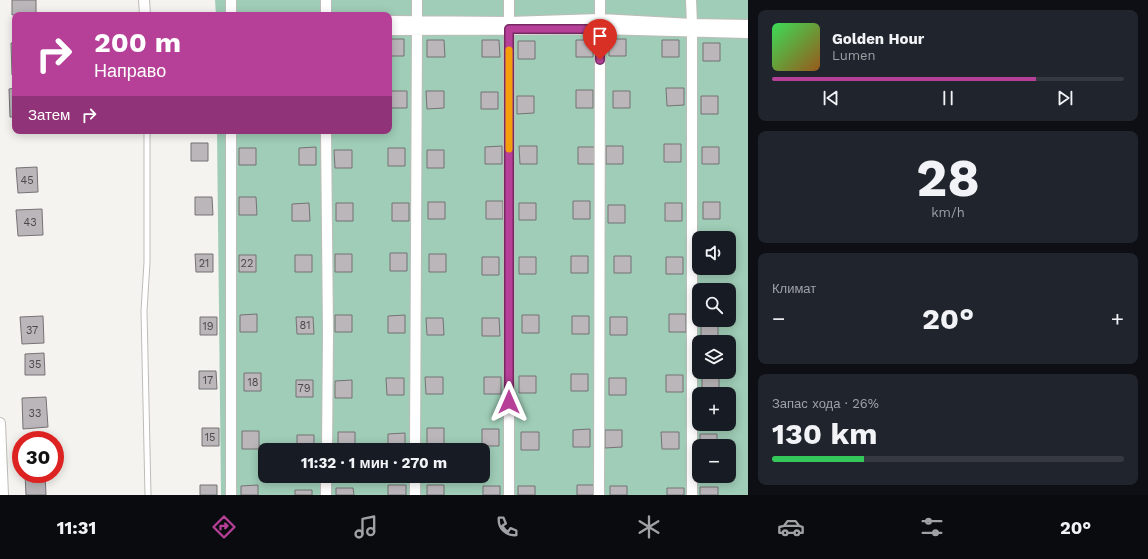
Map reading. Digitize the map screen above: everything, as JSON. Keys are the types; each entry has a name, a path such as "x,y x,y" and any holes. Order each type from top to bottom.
{"street":[{"path":"144,0 145,12"},
{"path":"231,0 232,12"},
{"path":"326,0 326,12"},
{"path":"415,443 418,0"},
{"path":"509,0 509,495"},
{"path":"599,495 600,0"},
{"path":"691,0 692,495"},
{"path":"392,22 418,26"},
{"path":"392,30 418,26 600,24 692,28 748,33"},
{"path":"692,28 748,25"},
{"path":"231,134 231,495"},
{"path":"326,134 328,326 327,443"},
{"path":"0,423 3,495"},
{"path":"326,483 326,495"},
{"path":"415,483 415,495"}],"lane":[{"path":"147,134 147,262 144,311 148,495"}],"green space":[{"path":"215,0 748,0 748,495 221,495 217,134 392,134 392,12 216,12"}],"building":[{"path":"12,0 36,0 36,12 12,12"},
{"path":"392,39 404,39 404,56 392,56"},
{"path":"609,39 626,39 626,56 609,56"},
{"path":"427,40 444,40 445,57 427,57"},
{"path":"482,40 499,40 500,57 482,57"},
{"path":"576,40 593,40 593,57 576,57"},
{"path":"662,40 679,40 679,57 662,57"},
{"path":"518,41 535,41 535,59 518,59"},
{"path":"11,43 12,43 12,75"},
{"path":"703,43 720,43 720,61 703,61"},
{"path":"12,88 12,117 10,117 9,89"},
{"path":"666,88 684,88 684,105 667,106"},
{"path":"576,90 593,90 593,108 576,108"},
{"path":"392,91 407,91 407,108 392,108"},
{"path":"426,91 444,91 444,108 427,109"},
{"path":"613,91 630,91 630,108 613,108"},
{"path":"481,92 498,92 498,109 481,109"},
{"path":"517,96 534,96 534,113 517,114"},
{"path":"701,96 718,96 718,114 701,114"},
{"path":"191,143 208,143 208,161 191,161"},
{"path":"664,144 681,144 681,162 664,162"},
{"path":"502,146 502,164 485,164 485,147"},
{"path":"519,146 537,146 537,164 520,164"},
{"path":"606,146 623,146 623,164 606,164"},
{"path":"316,147 316,165 299,165 299,148"},
{"path":"578,147 595,147 595,164 578,164"},
{"path":"702,147 719,147 719,164 702,164"},
{"path":"239,148 256,148 256,165 239,165"},
{"path":"388,148 405,148 405,166 388,166"},
{"path":"334,150 352,150 352,168 335,168"},
{"path":"427,150 444,150 444,168 427,168"},
{"path":"37,167 38,192 18,193 16,168"},
{"path":"195,197 212,197 213,215 195,215"},
{"path":"239,197 256,197 257,215 239,215"},
{"path":"486,201 503,201 503,219 486,219"},
{"path":"573,201 590,201 590,219 573,219"},
{"path":"428,202 445,202 445,219 428,219"},
{"path":"703,202 720,202 720,219 703,219"},
{"path":"309,203 310,221 292,221 292,204"},
{"path":"336,203 353,203 353,221 336,221"},
{"path":"392,203 409,203 409,221 392,221"},
{"path":"519,203 536,203 536,220 519,220"},
{"path":"665,203 682,203 682,221 665,221"},
{"path":"608,205 625,205 625,223 608,223"},
{"path":"42,209 43,235 18,236 16,210"},
{"path":"390,253 407,253 407,271 390,271"},
{"path":"195,254 213,254 213,272 196,272"},
{"path":"335,254 352,254 352,272 335,272"},
{"path":"429,254 446,254 446,272 429,272"},
{"path":"239,255 256,255 256,272 239,272"},
{"path":"295,255 312,255 312,272 295,272"},
{"path":"571,256 588,256 588,273 571,273"},
{"path":"614,256 631,256 631,273 614,273"},
{"path":"482,257 499,257 499,275 482,275"},
{"path":"519,257 536,257 536,274 519,274"},
{"path":"666,257 683,257 683,274 666,274"},
{"path":"257,314 257,332 240,332 240,315"},
{"path":"669,314 686,314 686,332 669,332"},
{"path":"335,315 352,315 352,332 335,332"},
{"path":"405,315 405,333 388,333 388,316"},
{"path":"522,315 539,315 539,333 522,333"},
{"path":"43,316 44,343 22,344 20,317"},
{"path":"572,316 589,316 589,334 572,334"},
{"path":"200,317 217,317 217,335 200,335"},
{"path":"296,317 313,317 314,334 297,334"},
{"path":"610,317 627,317 627,335 610,335"},
{"path":"426,318 443,318 444,335 427,335"},
{"path":"482,318 499,318 500,336 482,336"},
{"path":"701,327 718,327 718,335 701,335"},
{"path":"44,353 45,375 25,375 25,354"},
{"path":"199,371 216,371 217,389 199,389"},
{"path":"244,373 261,373 261,391 244,391"},
{"path":"571,374 588,374 588,391 571,391"},
{"path":"666,375 683,375 683,392 666,392"},
{"path":"519,376 536,376 536,393 519,393"},
{"path":"425,377 443,377 443,394 426,394"},
{"path":"484,377 501,377 501,394 484,394"},
{"path":"386,378 404,378 404,395 387,395"},
{"path":"609,378 626,378 626,395 609,395"},
{"path":"702,379 719,379 719,387 702,387"},
{"path":"296,380 313,380 313,397 296,397"},
{"path":"352,380 352,398 335,398 335,381"},
{"path":"46,397 48,427 23,429 22,398"},
{"path":"202,428 219,428 219,446 202,446"},
{"path":"427,428 444,428 444,443 427,443"},
{"path":"482,429 499,429 499,446 490,446 490,443 482,443"},
{"path":"590,429 590,447 573,447 573,430"},
{"path":"605,430 622,430 622,447 605,448"},
{"path":"242,431 259,431 258,449 242,449"},
{"path":"338,432 355,432 355,443 338,443"},
{"path":"521,432 539,432 539,450 521,450"},
{"path":"661,432 679,432 679,449 662,449"},
{"path":"405,433 405,443 388,443 388,434"},
{"path":"700,434 717,434 717,439 700,439"},
{"path":"297,435 314,435 314,443 297,443"},
{"path":"25,483 45,483 46,495 26,495"},
{"path":"200,485 217,485 217,495 200,495"},
{"path":"258,485 258,495 241,495 241,486"},
{"path":"388,485 406,485 406,495 388,495"},
{"path":"427,485 444,485 444,495 427,495"},
{"path":"577,485 594,485 594,495 577,495"},
{"path":"483,486 500,486 500,495 483,495"},
{"path":"518,486 535,486 535,495 518,495"},
{"path":"610,486 627,486 627,495 610,495"},
{"path":"700,487 718,487 718,495 700,495"},
{"path":"336,488 353,488 354,495 336,495"},
{"path":"667,488 684,488 684,495 667,495"},
{"path":"295,490 312,490 312,495 295,495"}],"slow traffic":[{"path":"509,50 509,149"}],"route":[{"path":"509,402 509,29 600,29 600,60"}]}
